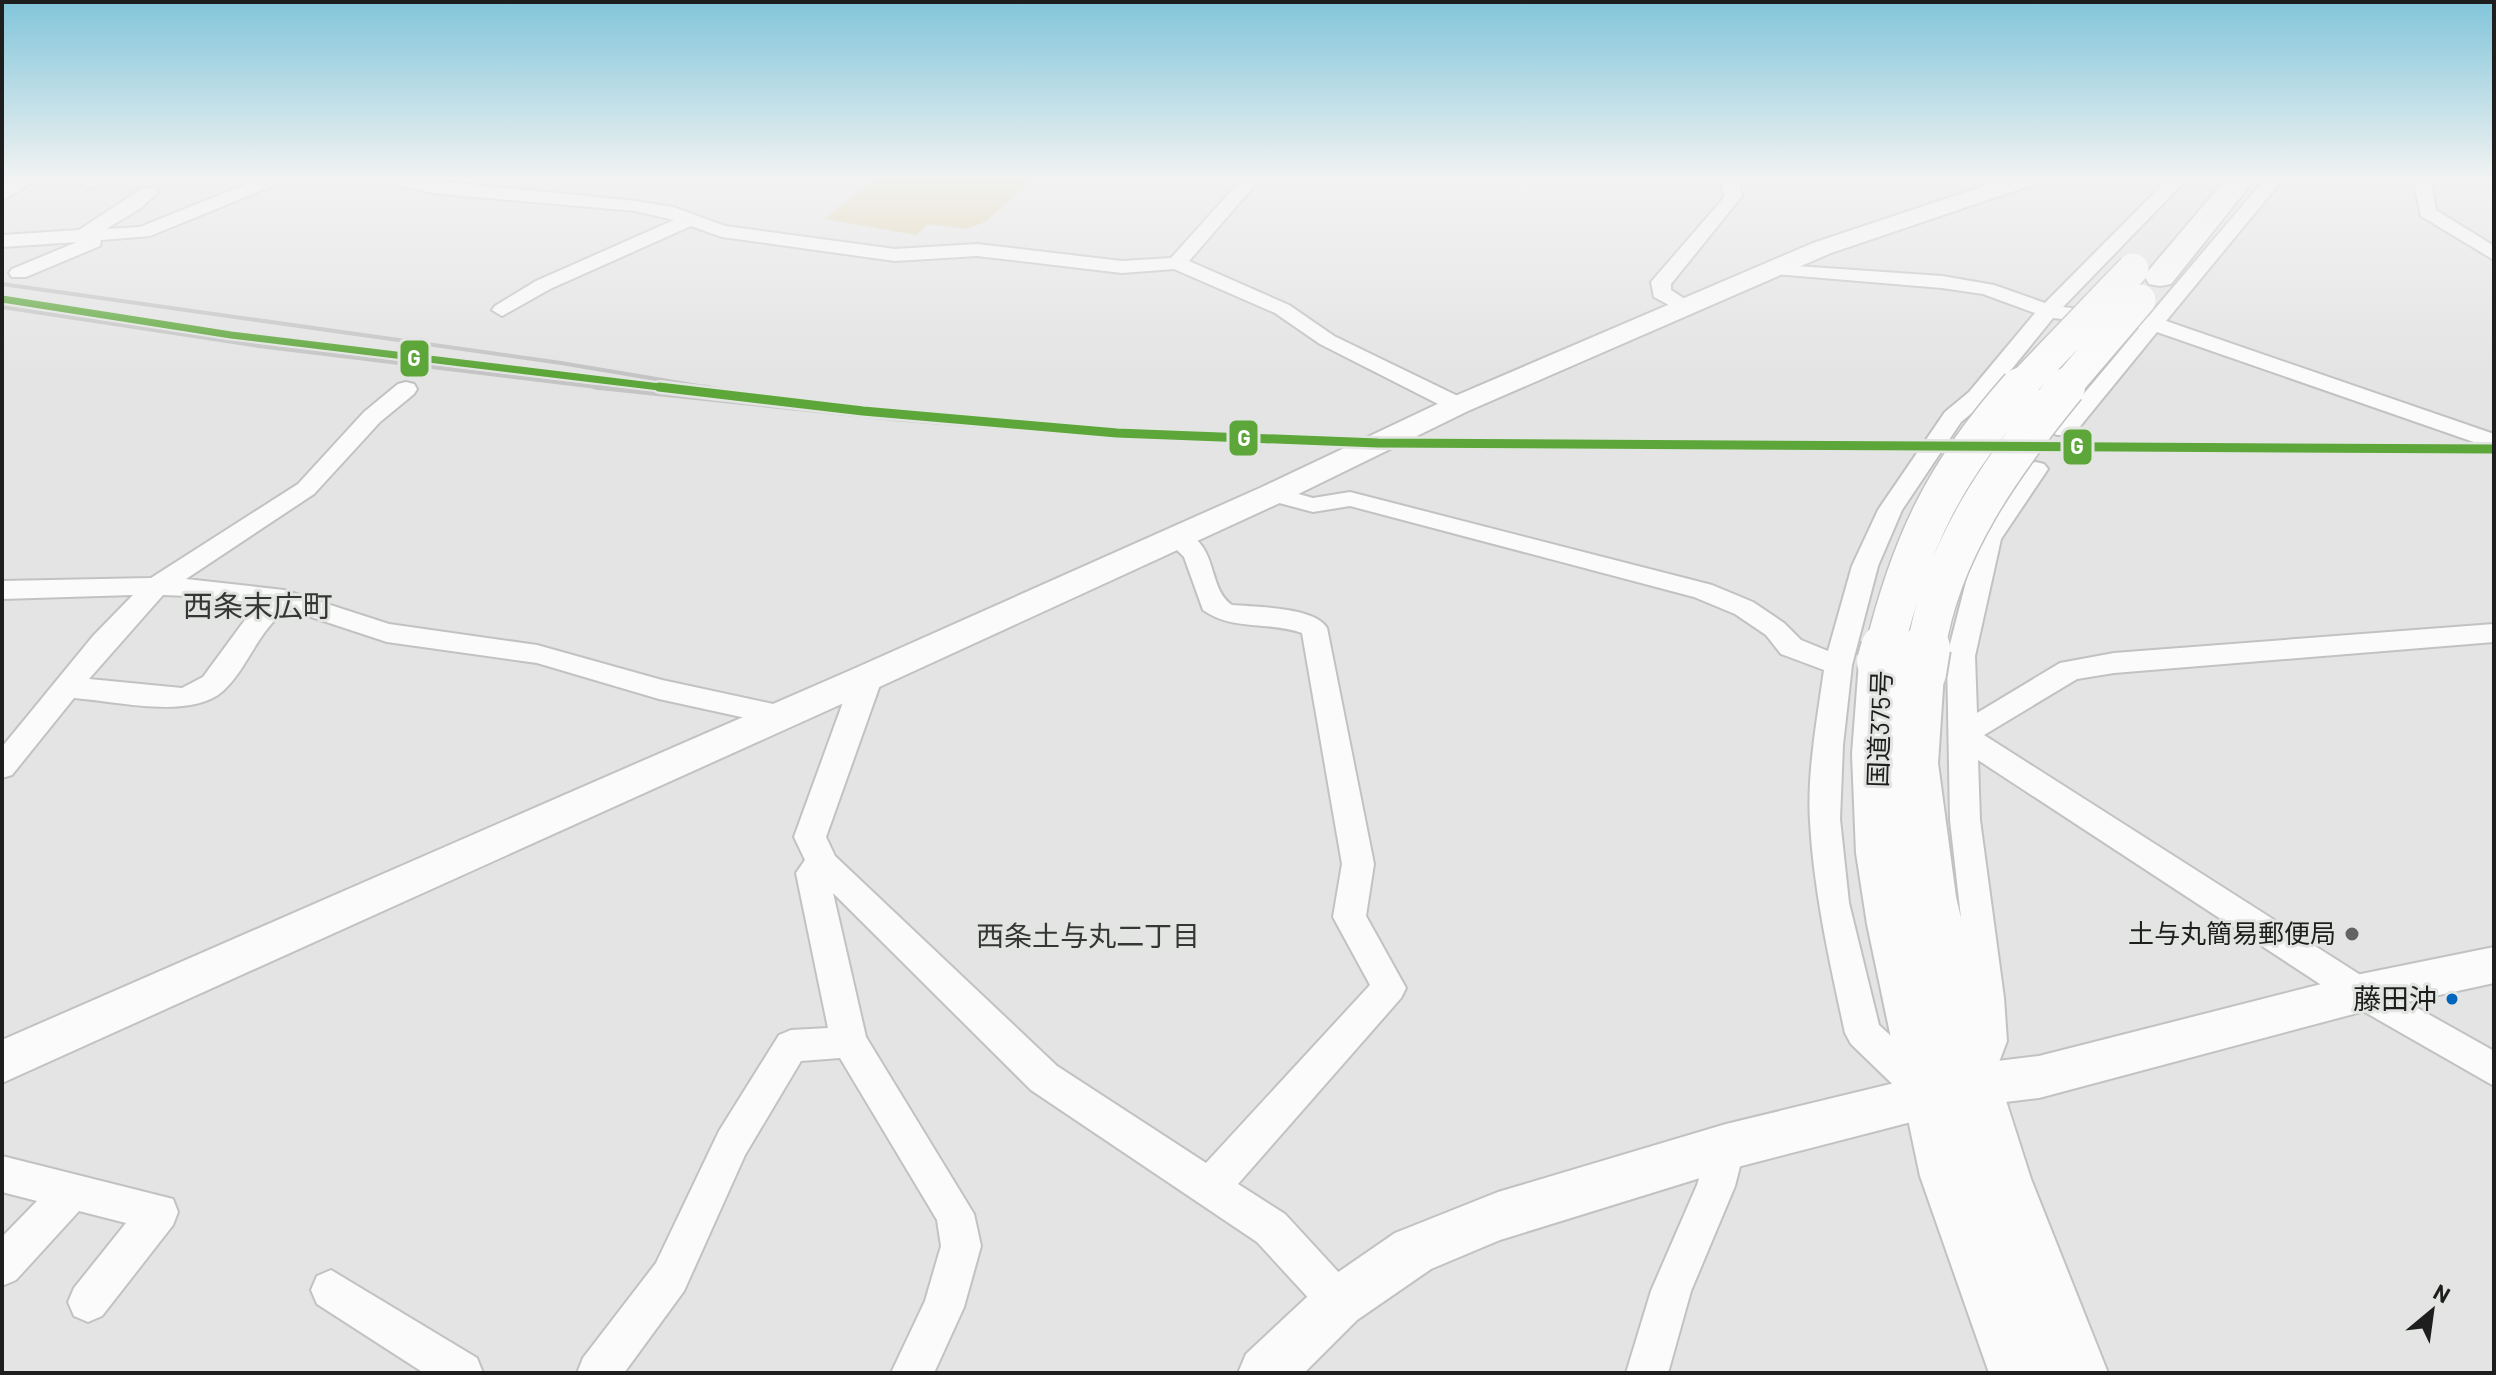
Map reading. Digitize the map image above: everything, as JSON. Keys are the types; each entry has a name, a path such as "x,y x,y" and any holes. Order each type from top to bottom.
{"highway":[{"name":"国道375号","path":"2075,1373 2001,1179 1952,1091 1904,975 1881,853 1875,754 1901,664 1934,608 1961,540 1988,492 2168,243"},
{"name":"国道375号","path":"2146,273 2176,243"},
{"name":"国道375号","path":"1952,1091 1950,1176 2022,1373"}],"street":[{"path":"19,273 90,243"},
{"path":"502,310 543,285 637,243"},
{"path":"810,243 895,255 977,250 1122,267 1177,263 1282,309 1327,340 1458,405"},
{"path":"1177,263 1194,243"},
{"path":"1687,307 1661,293 1661,282 1678,269 1694,243"},
{"path":"2,1062 864,679 1273,494 1458,405 1836,243"},
{"path":"1850,624 1865,566 1890,510 1916,468 1953,417 1977,397 2048,311 2115,243"},
{"path":"1977,397 2065,430 2221,243"},
{"path":"2477,243 2494,254"},
{"path":"1774,268 1942,282 1987,289 2048,311 2154,324 2493,441"},
{"path":"2,767 13,740 66,687 156,586 306,489 372,417 406,389"},
{"path":"1901,664 2036,469"},
{"path":"1273,494 1313,505 1350,499 1703,591 1744,608 1775,629 1791,647 1901,664"},
{"path":"1890,510 1989,539"},
{"path":"1176,537 1196,554 1212,604 1225,613 1293,620 1314,628 1358,864 1349,917 1389,988 1209,1188"},
{"path":"2,590 156,586 213,588 284,599 387,633 537,654 605,671 659,689 763,711 775,718"},
{"path":"66,687 186,698 213,684 262,615 284,599"},
{"path":"1850,624 1901,664"},
{"path":"1850,624 1901,664 1962,735 2361,993 2494,1070"},
{"path":"1962,735 2070,670 2114,663 2494,633"},
{"path":"864,679 867,682 810,837 823,864 1044,1078 1271,1228 1339,1302"},
{"path":"1952,1091 1989,1041 1981,937 1965,820 1962,735"},
{"path":"823,864 812,873 849,1042 955,1214 961,1246 944,1307 912,1373"},
{"path":"1265,1373 1339,1302 1413,1251 1498,1216 1726,1147 1952,1091 2039,1077 2361,993 2494,965"},
{"path":"598,1373 670,1277 732,1143 791,1046 849,1042"},
{"path":"1647,1373 1671,1291 1716,1186 1726,1147"},
{"path":"2,1174 159,1212 88,1302"},
{"path":"2,1266 71,1192"},
{"path":"331,1290 462,1373"}],"railway":[{"path":"2,284 561,363 716,389"},
{"path":"2,307 259,346 607,388"},
{"path":"595,387 607,388"},
{"path":"704,387 738,393"},
{"path":"607,388 898,419 1128,437"},
{"path":"607,388 613,389"}],"transit line":[{"name":"G","path":"2,299 231,335 451,363 863,411 1117,433 1378,443 2494,449"}],"place":[{"name":"土与丸簡易郵便局","path":"2352,934"},
{"name":"藤田沖","path":"2452,999"}],"district":[{"name":"西条末広町","path":"258,607"},
{"name":"西条土与丸二丁目","path":"1088,936"}]}
